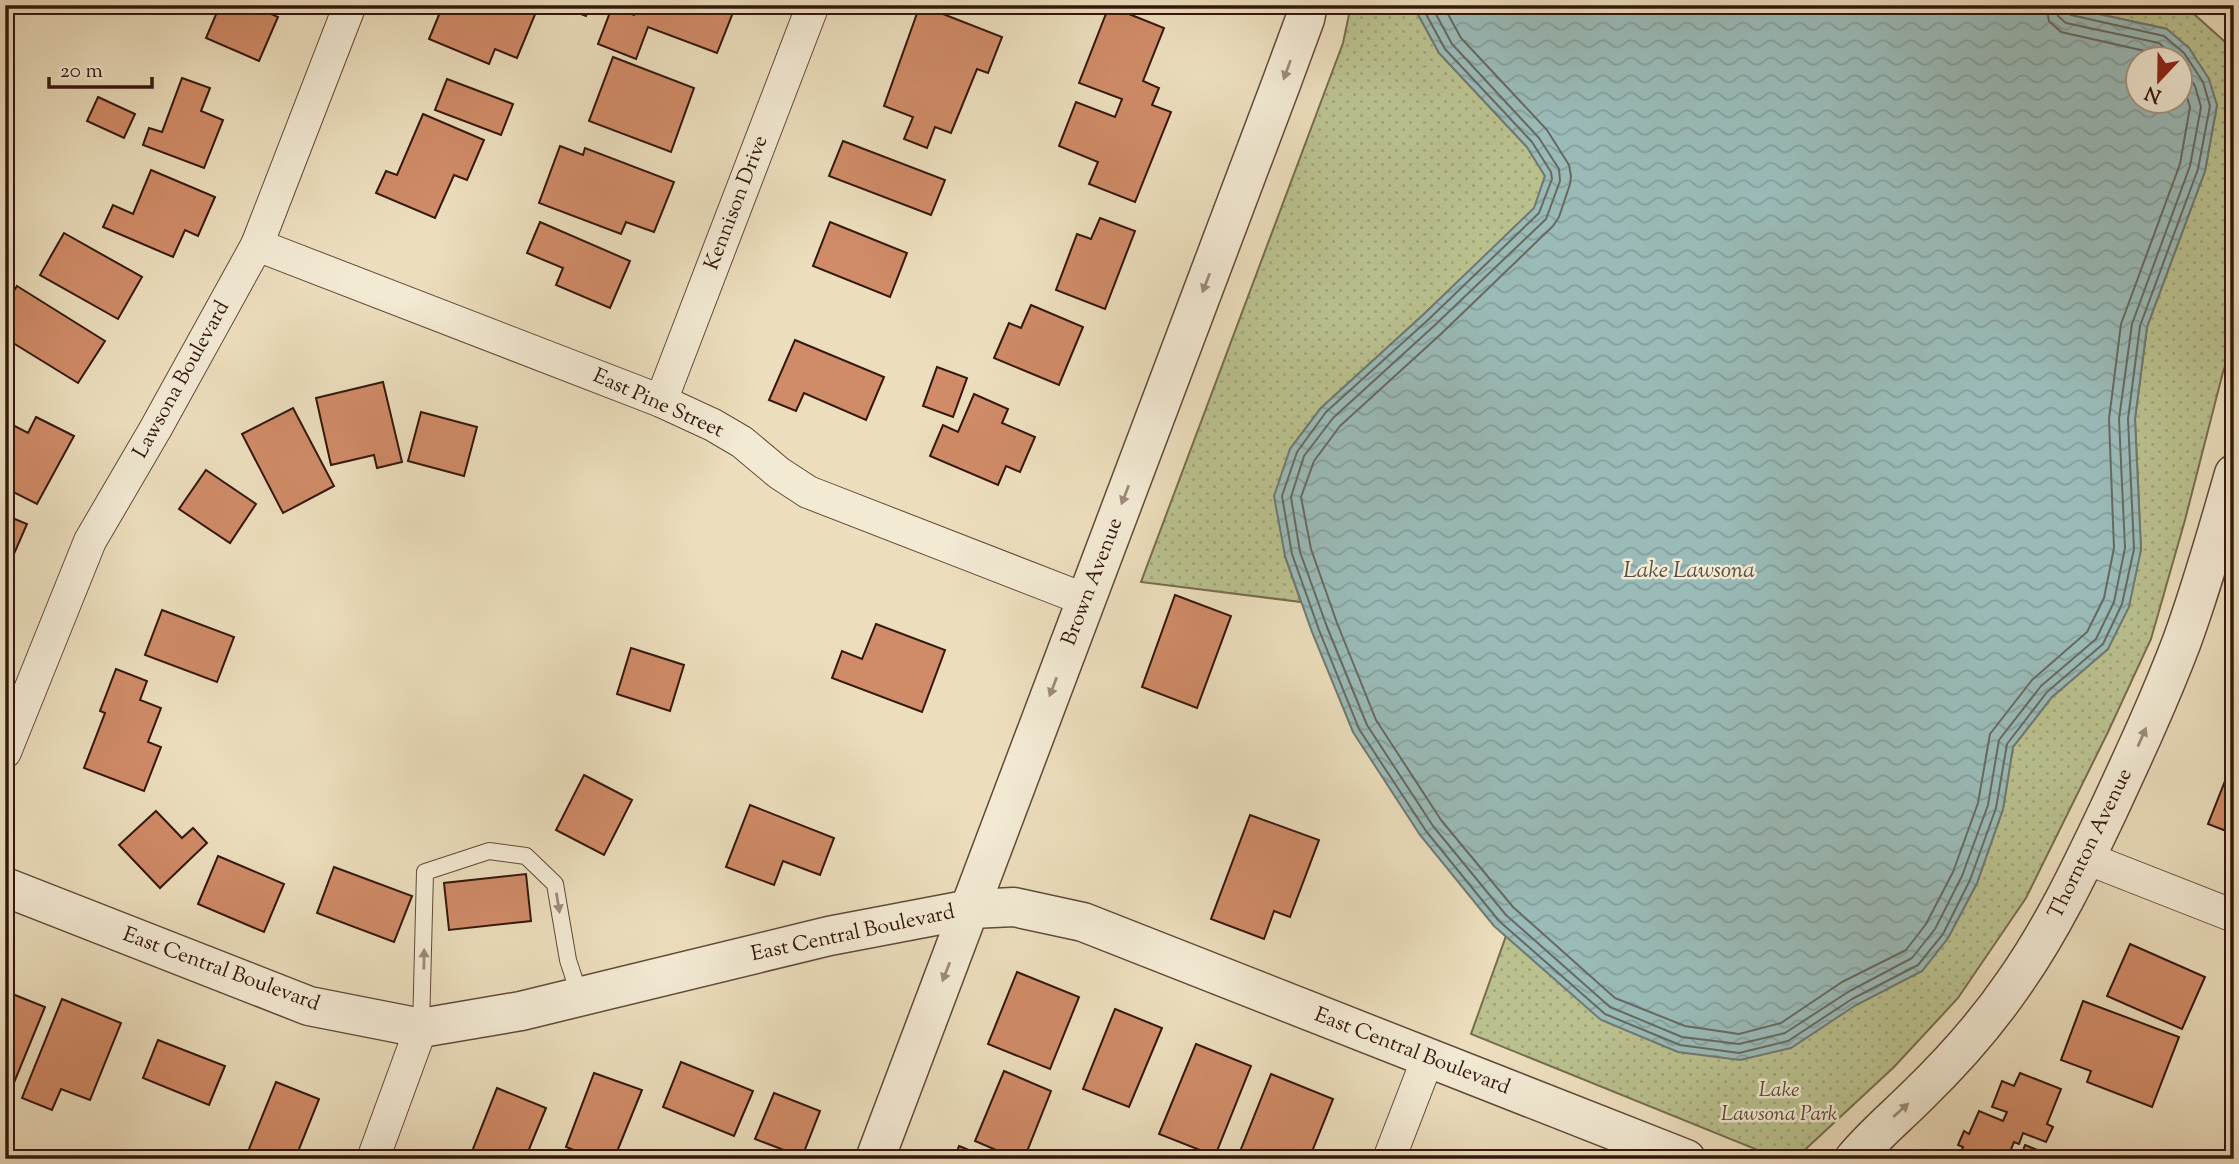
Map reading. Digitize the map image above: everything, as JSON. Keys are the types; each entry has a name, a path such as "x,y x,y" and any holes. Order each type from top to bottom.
{"street":[{"name":"Lawsona Boulevard","path":"5,752 90,541 257,245 350,5"},
{"name":"Kennison Drive","path":"662,401 813,5"},
{"name":"Brown Avenue","path":"875,1159 1282,84 1308,5"},
{"name":"East Pine Street","path":"257,245 662,401 742,442 779,473 808,492 1086,600"},
{"name":"Thornton Avenue","path":"1854,1159 1874,1135 1946,1065 2013,985 2050,927 2086,858 2145,731 2182,640 2234,474"},
{"path":"2086,858 2234,916"},
{"name":"East Central Boulevard","path":"5,887 309,1006 421,1028 521,1011 829,936 971,908 1014,907 1083,922 1686,1159"},
{"path":"373,1159 421,1028"},
{"path":"1389,1159 1428,1058"}],"lane":[{"path":"421,1028 425,872 489,851 526,856 555,884 568,960 580,997"}],"green space":[{"path":"1351,5 1413,5 1439,53 1527,147 1545,176 1535,208 1321,408 1290,449 1285,556 1301,602 1141,582 1343,43"},
{"name":"Lake Lawsona Park","path":"2057,5 2184,5 2234,50 2234,340 2151,639 2026,898 1958,998 1894,1067 1795,1159 1780,1159 1471,1034 1506,936 1547,971 1856,1005 1922,971 1948,938 1977,883 2003,809 2013,747 2052,697 2108,649 2141,550 2135,419 2147,327 2205,171 2217,105 2194,70 2194,46 2178,46 2167,29"}],"water":[{"name":"Lake Lawsona","path":"1413,5 2057,5 2167,29 2187,46 2124,46 2124,116 2194,116 2194,56 2209,79 2217,105 2205,171 2147,327 2135,419 2141,550 2129,607 2108,649 2052,697 2013,747 2003,809 1977,883 1948,938 1922,971 1856,1005 1791,1048 1740,1060 1678,1052 1601,1020 1494,926 1420,835 1353,732 1312,632 1285,556 1274,496 1290,449 1321,408 1534,208 1545,176 1527,147 1439,53"}],"building":[{"path":"220,5 251,5 278,17 259,61 206,38"},
{"path":"443,5 520,5 536,12 517,58 495,49 489,64 429,39"},
{"path":"557,5 590,5 586,16"},
{"path":"638,5 736,5 717,53 648,27 636,59 598,44 612,7 634,15"},
{"path":"920,5 1002,37 988,73 977,69 951,133 935,127 927,148 904,139 913,117 884,106"},
{"path":"1109,6 1164,28 1143,81 1159,88 1152,105 1171,112 1135,202 1089,184 1098,162 1059,146 1076,102 1115,117 1122,99 1079,83"},
{"path":"613,57 694,88 671,152 589,121"},
{"path":"182,78 210,88 201,111 223,120 204,168 143,145 149,128 162,132"},
{"path":"447,79 513,104 501,135 435,110"},
{"path":"98,97 135,114 124,138 87,121"},
{"path":"423,114 484,140 467,180 454,175 435,218 376,193 386,171 397,175"},
{"path":"843,141 945,180 931,215 829,176"},
{"path":"560,146 583,155 585,148 674,182 654,232 626,222 621,234 539,203"},
{"path":"151,170 215,197 198,236 185,230 173,257 103,227 113,205 133,214"},
{"path":"1100,218 1135,231 1105,309 1056,290 1077,234 1091,239"},
{"path":"540,222 630,261 610,308 556,285 563,268 527,253"},
{"path":"830,222 907,253 890,297 813,266"},
{"path":"64,233 142,277 118,319 40,275"},
{"path":"17,286 105,341 78,383 5,338 5,305"},
{"path":"1031,305 1083,327 1059,385 994,358 1009,323 1021,328"},
{"path":"795,340 884,377 866,420 804,393 796,411 769,400"},
{"path":"937,367 967,378 953,417 923,406"},
{"path":"383,382 402,462 377,468 374,455 331,465 316,398"},
{"path":"974,394 1008,409 1002,423 1035,437 1020,472 1006,466 998,485 930,456 943,425 958,432"},
{"path":"293,408 334,486 283,513 242,434"},
{"path":"421,412 477,427 464,476 408,461"},
{"path":"36,417 74,436 37,504 5,488 5,421 28,433"},
{"path":"206,470 256,504 230,543 179,509"},
{"path":"5,515 27,524 7,570 5,569"},
{"path":"1175,595 1231,616 1197,708 1142,687"},
{"path":"162,610 234,637 217,682 145,655"},
{"path":"876,624 945,650 922,712 832,678 842,651 862,659"},
{"path":"631,648 684,665 670,711 617,694"},
{"path":"116,669 147,681 140,700 161,708 148,742 161,747 144,791 84,768 105,713 100,711"},
{"path":"2229,771 2234,773 2234,834 2208,824"},
{"path":"584,775 632,800 604,855 556,830"},
{"path":"750,805 834,838 820,875 783,861 774,885 726,867"},
{"path":"156,811 182,838 193,828 207,843 160,888 119,845"},
{"path":"1250,815 1319,840 1290,917 1274,911 1264,939 1211,919"},
{"path":"218,856 284,884 264,932 198,904"},
{"path":"334,867 412,896 394,942 317,913"},
{"path":"526,874 531,921 449,930 444,883"},
{"path":"2130,944 2205,977 2182,1029 2107,996"},
{"path":"1017,972 1079,997 1050,1069 988,1044"},
{"path":"5,991 45,1007 11,1090 5,1088"},
{"path":"62,999 121,1023 90,1100 61,1089 52,1110 22,1098"},
{"path":"2083,1001 2179,1037 2152,1107 2087,1082 2091,1071 2061,1060"},
{"path":"1115,1009 1162,1028 1129,1107 1083,1089"},
{"path":"158,1040 225,1066 209,1105 143,1078"},
{"path":"1196,1044 1251,1066 1215,1156 1159,1134"},
{"path":"681,1062 753,1091 734,1136 663,1107"},
{"path":"1004,1071 1051,1091 1024,1159 1017,1159 975,1141"},
{"path":"594,1073 642,1090 614,1159 596,1159 566,1147"},
{"path":"2020,1073 2061,1089 2047,1124 2053,1127 2046,1142 2023,1133 2019,1144 2014,1142 2007,1159 1958,1159 1963,1147 1958,1145 1964,1131 1969,1134 1979,1111 2003,1121 2007,1112 1992,1107 2002,1081 2014,1086"},
{"path":"1271,1074 1333,1099 1309,1159 1237,1159"},
{"path":"276,1082 319,1099 295,1159 245,1159"},
{"path":"497,1088 546,1108 525,1159 469,1159"},
{"path":"774,1093 820,1111 802,1157 755,1139"},
{"path":"2025,1145 2060,1159 2020,1159"},
{"path":"959,1146 991,1159 954,1159"}]}
